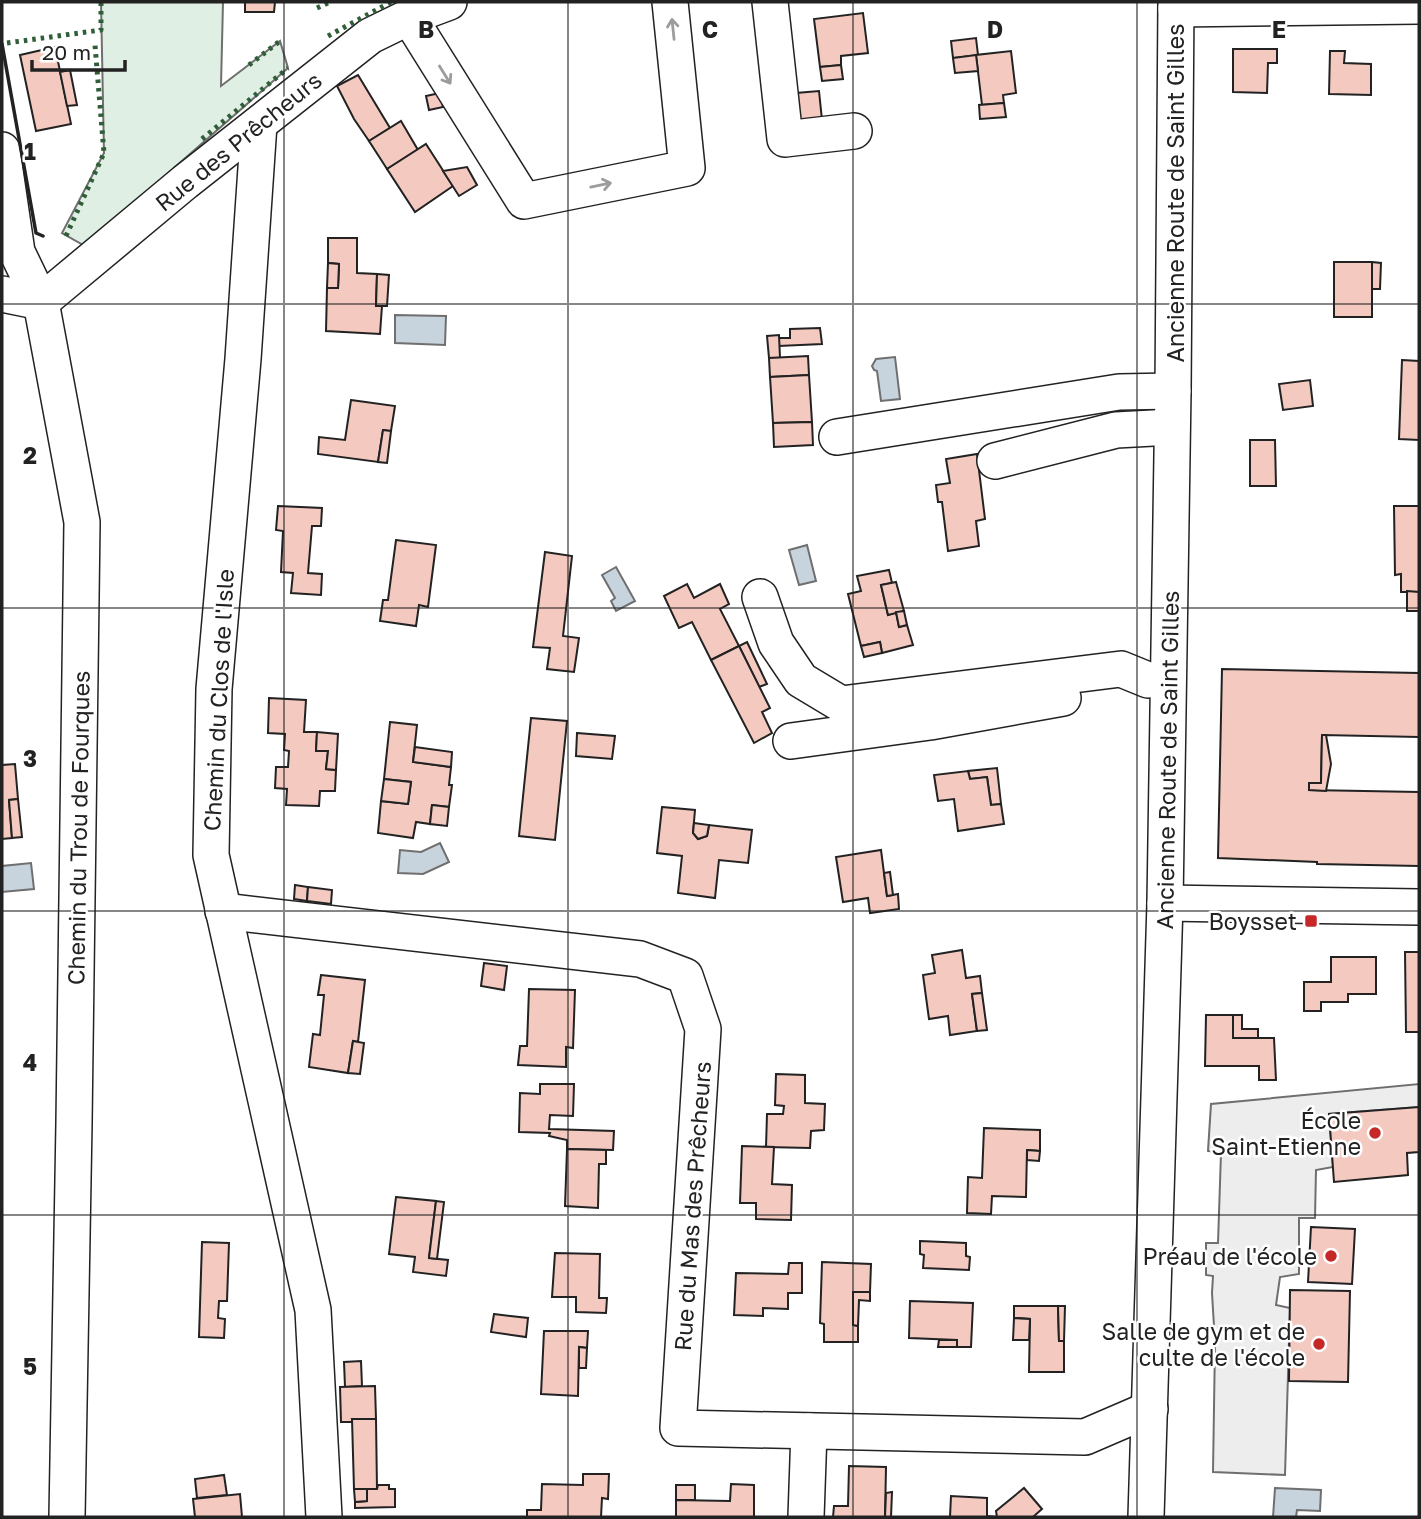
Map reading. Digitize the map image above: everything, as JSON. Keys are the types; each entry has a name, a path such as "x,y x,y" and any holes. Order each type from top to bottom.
{"street":[{"name":"Rue des Prêcheurs","path":"41,302 185,182 370,36 449,2"},
{"path":"409,17 524,201 687,167 670,2"},
{"path":"770,2 785,139 855,131"},
{"path":"1176,5 1419,6"},
{"name":"Ancienne Route de Saint Gilles","path":"1146,1517 1165,903 1158,678 1173,391 1176,5"},
{"name":"Chemin du Clos de l'Isle","path":"259,124 243,359 214,689 211,855 313,1310 324,1517"},
{"name":"Chemin du Trou de Fourques","path":"2,159 16,252 41,302 82,522 67,1517"},
{"path":"2,294 41,302"},
{"path":"837,437 1119,392 1173,391"},
{"path":"995,461 1116,430 1172,427"},
{"path":"760,597 776,643 802,680 841,704 1121,669 1158,678"},
{"path":"791,741 930,722 1120,688 1158,678"},
{"path":"1165,903 1419,907"},
{"name":"Rue du Mas des Prêcheurs","path":"223,911 640,959 685,976 703,1029 678,1428 1085,1437 1150,1409"},
{"path":"806,1517 808,1431"}],"green space":[{"path":"101,2 223,2 221,86 280,41 288,68 85,246 62,233 104,153"}],"shaded area":[{"path":"395,315 446,316 445,345 395,343"},
{"path":"895,357 900,399 881,401 877,371 872,366 876,359"},
{"path":"807,545 816,581 799,585 789,550"},
{"path":"616,567 635,601 616,611 611,601 615,598 602,575"},
{"path":"440,843 449,862 423,874 398,873 400,850 421,852"},
{"path":"31,863 34,889 2,892 2,866"},
{"path":"1419,1084 1419,1107 1329,1114 1333,1167 1316,1170 1315,1218 1299,1218 1299,1274 1280,1277 1276,1305 1290,1308 1285,1475 1213,1472 1213,1276 1206,1275 1206,1243 1218,1243 1221,1153 1208,1151 1211,1104"},
{"path":"1275,1488 1321,1490 1320,1511 1297,1510 1296,1517 1273,1517"}],"building":[{"path":"245,2 275,2 274,12 245,12"},
{"path":"863,13 868,53 841,56 841,65 820,67 814,19"},
{"path":"976,38 978,55 953,58 951,41"},
{"path":"55,47 71,124 36,131 20,55"},
{"path":"1233,49 1277,49 1277,63 1268,63 1267,93 1233,92"},
{"path":"1011,51 1016,93 1003,95 1004,103 982,105 976,55"},
{"path":"1330,51 1345,51 1344,63 1371,64 1371,95 1329,94"},
{"path":"976,55 978,71 955,73 953,58"},
{"path":"841,65 843,79 822,81 820,67"},
{"path":"70,70 77,105 67,106 60,72"},
{"path":"358,75 390,128 369,141 337,86"},
{"path":"819,91 822,120 800,123 796,93"},
{"path":"440,93 443,107 429,110 426,96"},
{"path":"1004,103 1006,117 980,119 979,105"},
{"path":"401,121 418,150 387,169 369,141"},
{"path":"426,144 453,186 415,212 387,169"},
{"path":"467,167 477,185 459,196 443,171"},
{"path":"328,238 357,238 357,273 377,274 376,306 382,306 380,334 326,331 327,288 338,288 339,264 328,263"},
{"path":"1334,262 1372,262 1372,317 1334,317"},
{"path":"1372,262 1381,263 1380,289 1372,289"},
{"path":"328,263 339,264 338,288 327,288"},
{"path":"377,274 389,275 387,306 376,306"},
{"path":"820,328 822,344 779,346 779,338 790,338 790,329"},
{"path":"779,335 780,358 769,358 767,336"},
{"path":"808,356 809,375 770,377 769,358"},
{"path":"1402,360 1419,361 1419,440 1399,439"},
{"path":"809,375 812,422 773,423 770,377"},
{"path":"1310,380 1313,406 1283,410 1279,384"},
{"path":"351,400 395,406 391,431 383,430 378,462 318,454 319,437 345,440"},
{"path":"812,422 813,445 774,447 773,423"},
{"path":"383,430 391,431 387,463 378,462"},
{"path":"1250,440 1275,440 1276,486 1250,486"},
{"path":"977,454 985,519 976,521 979,546 948,551 942,502 938,502 936,485 950,483 946,459"},
{"path":"278,506 322,508 321,526 312,526 308,573 322,574 321,595 291,593 293,573 281,572 283,531 276,530"},
{"path":"1394,506 1419,506 1419,592 1401,592 1401,574 1395,575"},
{"path":"396,540 436,545 428,607 419,605 416,626 380,621 383,600 388,600"},
{"path":"545,552 572,556 563,636 579,638 574,672 547,669 550,648 533,647"},
{"path":"889,570 892,583 881,585 888,615 896,612 899,627 907,625 913,645 882,653 880,642 861,646 848,594 861,591 857,576"},
{"path":"896,582 904,611 888,615 881,585"},
{"path":"687,584 694,598 720,584 729,604 720,609 739,646 711,660 692,622 679,628 664,596"},
{"path":"1407,591 1419,592 1419,611 1407,611"},
{"path":"904,611 907,625 899,627 896,612"},
{"path":"747,642 767,684 759,687 739,646"},
{"path":"880,642 882,653 864,657 861,646"},
{"path":"739,646 770,708 762,712 772,733 754,743 711,660"},
{"path":"1222,669 1419,673 1419,737 1322,735 1321,783 1309,783 1309,790 1419,792 1419,866 1218,858"},
{"path":"269,698 306,700 304,732 317,732 316,751 328,751 326,769 336,770 335,791 320,791 319,806 286,805 287,789 275,788 276,767 288,767 289,751 284,750 285,734 268,733"},
{"path":"531,718 567,721 555,840 519,836"},
{"path":"390,722 417,725 413,762 451,767 449,807 432,805 430,824 416,822 413,838 378,833 381,801 408,804 411,782 384,779"},
{"path":"317,732 338,734 336,770 326,769 328,751 316,751"},
{"path":"577,733 615,736 612,759 576,756"},
{"path":"1322,735 1326,735 1331,764 1326,791 1309,790 1309,783 1321,783"},
{"path":"415,747 452,752 451,767 413,762"},
{"path":"15,764 18,799 9,800 12,838 2,839 2,765"},
{"path":"997,768 1001,804 991,805 987,777 970,779 968,771"},
{"path":"968,771 970,779 987,777 991,805 1001,804 1004,824 958,831 954,799 938,801 934,775"},
{"path":"384,779 411,782 408,804 381,801"},
{"path":"18,799 22,837 12,838 9,800"},
{"path":"432,805 449,807 447,826 430,824"},
{"path":"662,807 695,810 693,833 698,839 707,836 709,825 752,830 748,863 719,860 715,898 678,893 682,856 657,853"},
{"path":"694,823 709,825 707,836 698,839 693,833"},
{"path":"881,850 887,896 898,894 899,909 870,913 868,898 843,902 836,857"},
{"path":"890,872 893,895 887,896 884,873"},
{"path":"295,885 308,887 307,901 294,899"},
{"path":"308,887 332,890 331,904 307,901"},
{"path":"962,950 966,978 980,976 982,993 972,994 977,1031 950,1035 948,1016 929,1019 923,975 935,973 932,955"},
{"path":"1405,952 1419,952 1419,1032 1406,1032"},
{"path":"1331,957 1376,957 1376,994 1348,994 1348,1002 1321,1002 1321,1011 1304,1011 1304,982 1331,982"},
{"path":"484,963 507,966 504,990 481,986"},
{"path":"321,975 365,980 358,1042 353,1041 348,1073 309,1067 313,1034 320,1035 324,995 318,995"},
{"path":"529,989 575,990 573,1048 566,1047 566,1067 518,1065 520,1046 527,1046"},
{"path":"982,993 987,1030 977,1031 972,994"},
{"path":"1206,1015 1233,1015 1233,1038 1274,1038 1276,1080 1259,1080 1259,1066 1205,1066"},
{"path":"1233,1015 1242,1015 1242,1029 1258,1029 1258,1038 1233,1038"},
{"path":"353,1041 364,1043 360,1074 348,1073"},
{"path":"776,1074 805,1075 805,1103 825,1104 824,1130 811,1131 810,1148 766,1147 767,1114 783,1114 784,1106 775,1105"},
{"path":"540,1084 574,1084 573,1116 550,1115 549,1129 614,1131 613,1150 567,1149 567,1140 549,1136 550,1133 519,1132 520,1093 540,1094"},
{"name":"École Saint-Etienne","path":"1419,1107 1419,1152 1407,1153 1408,1175 1334,1182 1329,1114"},
{"path":"984,1128 1040,1130 1040,1151 1027,1150 1026,1197 992,1196 991,1214 967,1213 968,1177 982,1178"},
{"path":"742,1146 774,1147 772,1184 792,1185 791,1220 756,1219 756,1203 740,1203"},
{"path":"567,1149 606,1150 606,1164 599,1164 598,1208 565,1206"},
{"path":"1027,1150 1040,1151 1039,1161 1027,1160"},
{"path":"396,1197 436,1201 429,1258 448,1260 446,1276 413,1272 415,1257 389,1254"},
{"path":"436,1201 444,1202 437,1259 429,1258"},
{"name":"Préau de l'école","path":"1311,1227 1355,1229 1352,1284 1308,1282"},
{"path":"920,1241 966,1243 966,1256 970,1257 969,1270 923,1268 924,1255 920,1254"},
{"path":"202,1242 229,1243 227,1301 219,1301 218,1318 225,1319 224,1338 199,1337"},
{"path":"555,1253 600,1254 599,1298 607,1298 606,1313 576,1312 576,1297 552,1297"},
{"path":"822,1262 871,1264 870,1292 853,1292 853,1325 858,1326 858,1342 824,1342 824,1324 820,1323"},
{"path":"789,1263 802,1263 802,1293 788,1293 788,1309 763,1308 763,1316 734,1315 736,1273 788,1274"},
{"name":"Salle de gym et de culte de l'école","path":"1290,1290 1350,1291 1348,1382 1289,1381"},
{"path":"853,1292 870,1292 870,1301 859,1300 858,1326 853,1325"},
{"path":"910,1301 973,1303 971,1347 957,1347 957,1340 909,1338"},
{"path":"1014,1306 1058,1306 1059,1341 1064,1341 1064,1372 1029,1372 1030,1319 1014,1318"},
{"path":"1058,1306 1065,1306 1064,1341 1059,1341"},
{"path":"494,1314 528,1318 526,1337 491,1332"},
{"path":"1014,1318 1030,1319 1029,1340 1013,1340"},
{"path":"544,1331 588,1331 587,1348 579,1347 578,1396 541,1394"},
{"path":"939,1340 957,1340 957,1347 938,1347"},
{"path":"579,1347 587,1348 586,1368 579,1368"},
{"path":"361,1361 362,1386 345,1387 344,1362"},
{"path":"375,1386 376,1419 341,1422 340,1387"},
{"path":"352,1419 376,1419 377,1489 354,1489"},
{"path":"849,1466 886,1467 885,1517 833,1517 834,1506 848,1506"},
{"path":"583,1474 609,1474 608,1499 602,1498 601,1517 527,1517 527,1510 541,1510 542,1484 583,1485"},
{"path":"224,1475 227,1495 197,1498 195,1479"},
{"path":"731,1484 754,1485 754,1517 676,1517 676,1500 730,1501"},
{"path":"378,1485 389,1485 389,1489 395,1489 395,1507 355,1508 355,1502 367,1501 367,1489 377,1489"},
{"path":"676,1485 695,1485 695,1500 676,1500"},
{"path":"1024,1488 1042,1509 1033,1517 997,1517 996,1511"},
{"path":"354,1489 367,1489 367,1501 355,1502"},
{"path":"892,1492 891,1517 885,1517 886,1493"},
{"path":"240,1494 242,1517 195,1517 193,1499"},
{"path":"951,1496 987,1498 987,1516 997,1517 950,1517"}],"hedge":[{"path":"7,43 101,30 101,2"},
{"path":"317,8 330,2"},
{"path":"328,36 391,2"},
{"path":"249,65 280,41"},
{"path":"66,236 104,153 95,45"},
{"path":"202,139 288,68"}],"wall":[{"path":"2,44 36,233 43,236"}],"place":[{"name":"Boysset","path":"1311,921"},
{"name":"École Saint-Etienne","path":"1375,1133"},
{"name":"Préau de l'école","path":"1331,1256"},
{"name":"Salle de gym et de culte de l'école","path":"1319,1344"}]}
